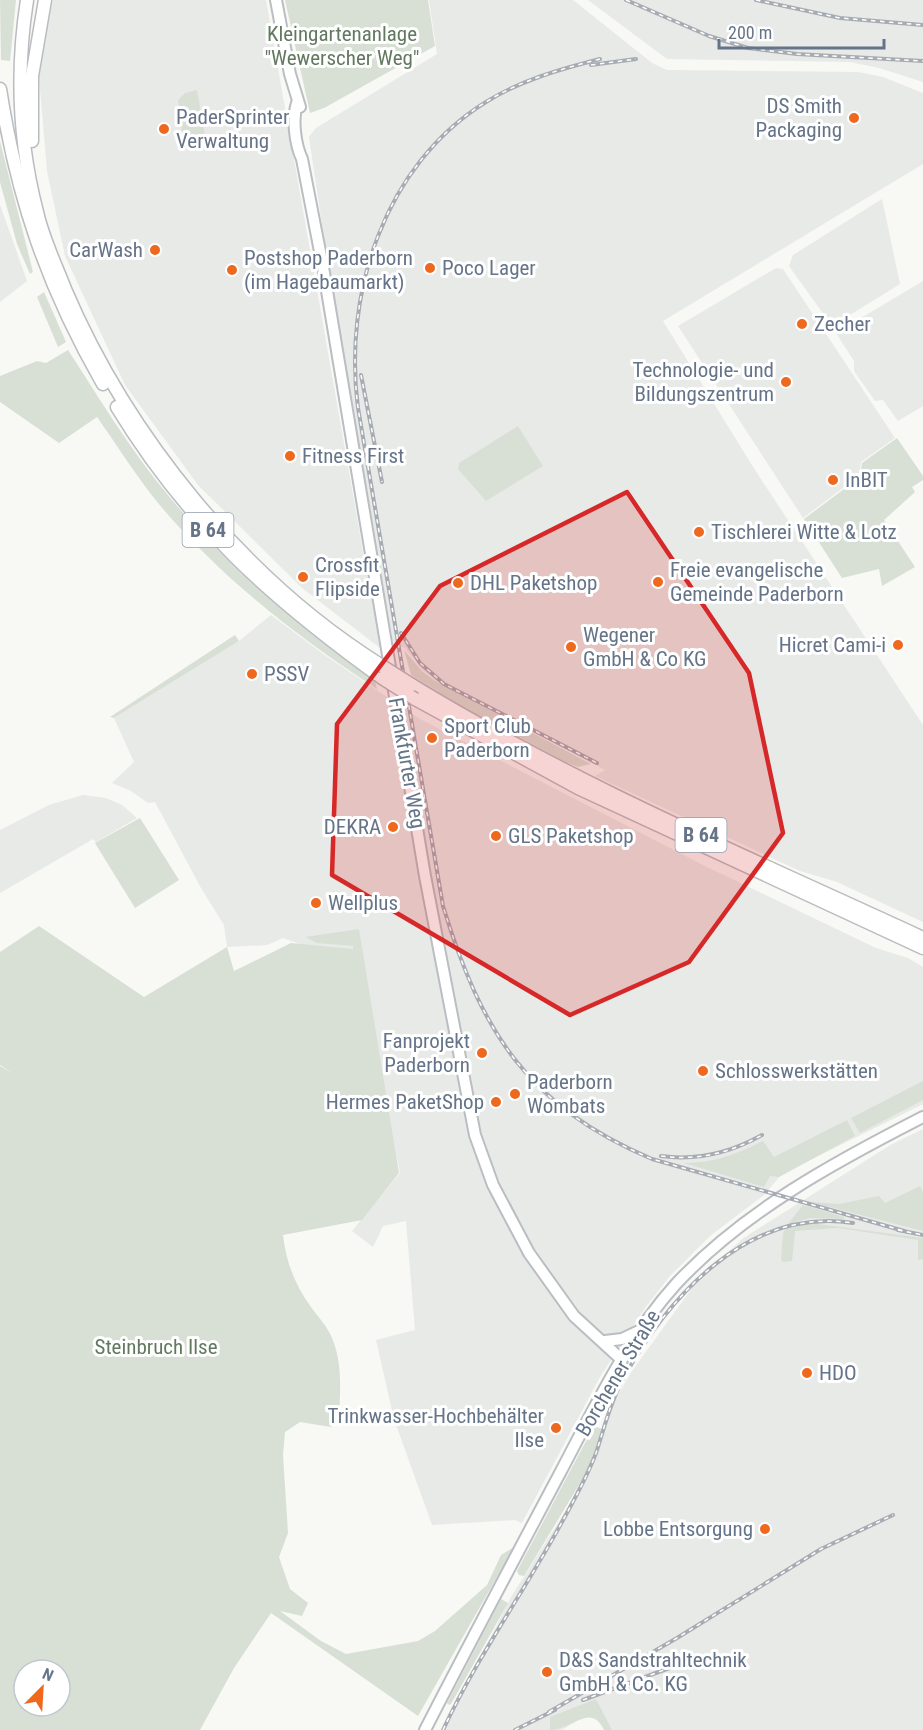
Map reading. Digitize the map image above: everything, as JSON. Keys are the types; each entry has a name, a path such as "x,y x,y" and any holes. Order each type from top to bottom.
{"highway":[{"name":"B 64","path":"21,0 14,67 16,124 26,192 53,271 82,336 118,396 190,495 243,553 300,605 415,699 576,782 923,948"},
{"name":"B 64","path":"27,0 21,69 22,123 37,212 53,271"},
{"name":"B 64","path":"45,0 35,50 31,127 38,191 53,271"},
{"name":"B 64","path":"0,89 22,197 36,244 53,271"},
{"name":"B 64","path":"382,672 412,685 576,782 923,938"},
{"path":"897,936 923,958"}],"main road":[{"name":"Frankfurter Weg","path":"276,0 297,103 296,138 324,272 426,877 464,1091 475,1135 493,1185 514,1229 560,1297 595,1335 624,1357"},
{"name":"Borchener Straße","path":"425,1730 502,1580 624,1357 641,1330 676,1284 718,1243 754,1216 872,1144 923,1117"},
{"path":"605,1341 622,1339 641,1330"},
{"name":"Frankfurter Weg","path":"595,1335 624,1357"}],"highlighted area":[{"path":"627,492 749,673 783,833 689,962 570,1015 332,875 337,724 440,586"}],"shaded area":[{"path":"53,0 266,0 380,648 302,588 198,485 125,385 65,256 47,171 38,65"},
{"path":"429,0 573,0 652,63 667,70 858,72 883,77 923,93 923,164 663,321 755,470 923,725 923,922 837,882 800,871 595,776 605,770 438,682 423,671 405,648 393,643 309,137 316,128 437,54"},
{"path":"588,0 923,0 923,82 879,68 850,62 667,59"},
{"path":"882,199 900,284 832,326 789,266 793,255"},
{"path":"0,205 27,281 0,302"},
{"name":"Technologie- und Bildungszentrum","path":"776,268 783,269 895,438 861,462 859,476 803,518 678,326"},
{"path":"923,281 923,406 898,421 883,400 875,401 854,371 854,361 836,333"},
{"path":"271,615 326,656 420,719 707,867 876,948 908,958 923,967 923,1104 782,1174 764,1195 710,1236 670,1276 645,1308 600,1377 522,1523 515,1520 432,1525 394,1419 376,1340 415,1330 406,1221 383,1226 373,1247 352,1231 400,1173 356,964 283,938 267,945 227,947 224,925 201,888 155,802 148,803 131,791 112,783 134,762 114,718 239,641"},
{"path":"83,795 106,798 122,805 137,818 96,842 93,839 0,893 0,830 49,805"},
{"path":"923,1129 923,1730 604,1730 600,1720 583,1717 562,1730 444,1730 511,1597 587,1477 613,1403 632,1371 695,1284 742,1239 892,1144"}],"green space":[{"path":"0,0 16,0 10,61 1,60"},
{"name":"Kleingartenanlage \"Wewerscher Weg\"","path":"285,0 428,0 435,46 324,108 310,113"},
{"path":"197,90 206,141 184,149 178,100 185,93"},
{"path":"0,141 33,272 30,274 17,244 0,182"},
{"path":"44,292 66,342 58,347 37,297"},
{"path":"68,350 143,463 204,536 230,563 286,613 375,681 377,689 289,627 233,581 207,556 158,503 97,417 59,443 0,402 0,376 37,361 46,363"},
{"path":"518,426 543,466 486,501 458,469 459,463"},
{"path":"897,438 923,476 923,480 912,487 915,492 884,520 915,567 882,586 879,569 842,578 804,519 860,477 862,463"},
{"path":"235,635 239,641 114,718 110,717"},
{"path":"404,650 423,672 437,682 591,764 578,767 563,761 468,710 411,675"},
{"path":"140,818 179,880 135,908 95,843"},
{"name":"Steinbruch Ilse","path":"39,926 144,997 227,947 234,971 291,943 353,949 353,946 317,943 305,937 359,929 399,1173 362,1220 283,1235 286,1255 296,1282 305,1299 325,1326 336,1348 340,1388 339,1419 331,1427 300,1422 285,1432 283,1455 288,1533 279,1557 290,1589 308,1603 302,1616 280,1611 321,1641 346,1654 418,1641 435,1631 487,1585 501,1555 514,1547 418,1716 271,1613 234,1668 200,1730 0,1730 0,1066 12,1073 0,1065 0,952"},
{"path":"923,1081 923,1100 860,1133 851,1118"},
{"path":"847,1120 855,1136 779,1177 770,1176 764,1187 684,1163 725,1157 763,1141 774,1157"},
{"path":"920,1186 923,1192 923,1231 810,1202 839,1204 879,1196 885,1203"},
{"path":"803,1205 844,1217 844,1219 810,1218 788,1224"},
{"path":"810,1223 923,1238 923,1259 918,1260 918,1240 838,1228 795,1231 792,1261 783,1262 781,1260 783,1233 786,1228"},
{"path":"594,1426 602,1429 588,1470 524,1576 519,1575 517,1571"},
{"path":"501,1599 508,1603 449,1705 447,1703"},
{"path":"596,1699 612,1730 604,1730 599,1722 593,1718 587,1718 550,1730 550,1717"}],"railway":[{"path":"626,0 709,36 748,48 797,54 923,61"},
{"path":"756,0 840,18 923,25"},
{"path":"600,59 527,81 499,94 451,129 421,160 397,196 378,236 365,278 357,321 355,365 358,408 443,906 474,991 493,1027 515,1060 541,1089 572,1115 609,1138 652,1159 904,1231"},
{"path":"591,65 636,59"},
{"path":"361,375 382,482"},
{"path":"401,633 420,663 444,684 597,763"},
{"path":"661,1156 688,1157 713,1154 738,1147 762,1135"},
{"path":"443,1730 456,1703 576,1497 589,1471 618,1389 641,1349 663,1318 688,1289 715,1264 746,1244 779,1229 815,1222 853,1223"},
{"path":"898,1230 923,1235"},
{"path":"549,1712 677,1638 821,1549 893,1515"},
{"path":"583,1700 691,1660"},
{"path":"515,1730 555,1710"}],"place":[{"name":"DS Smith Packaging","path":"854,118"},
{"name":"PaderSprinter Verwaltung","path":"164,129"},
{"name":"CarWash","path":"155,250"},
{"name":"Poco Lager","path":"430,268"},
{"name":"Postshop Paderborn (im Hagebaumarkt)","path":"232,270"},
{"name":"Zecher","path":"802,324"},
{"name":"Technologie- und Bildungszentrum","path":"786,382"},
{"name":"Fitness First","path":"290,456"},
{"name":"InBIT","path":"833,480"},
{"name":"Tischlerei Witte & Lotz","path":"699,532"},
{"name":"Crossfit Flipside","path":"303,577"},
{"name":"Freie evangelische Gemeinde Paderborn","path":"658,582"},
{"name":"DHL Paketshop","path":"458,583"},
{"name":"Hicret Cami-i","path":"898,645"},
{"name":"Wegener GmbH & Co KG","path":"571,647"},
{"name":"PSSV","path":"252,674"},
{"name":"Sport Club Paderborn","path":"432,738"},
{"name":"DEKRA","path":"393,827"},
{"name":"GLS Paketshop","path":"496,836"},
{"name":"Wellplus","path":"316,903"},
{"name":"Fanprojekt Paderborn","path":"482,1053"},
{"name":"Schlosswerkstätten","path":"703,1071"},
{"name":"Paderborn Wombats","path":"515,1094"},
{"name":"Hermes PaketShop","path":"496,1102"},
{"name":"HDO","path":"807,1373"},
{"name":"Trinkwasser-Hochbehälter Ilse","path":"556,1428"},
{"name":"Lobbe Entsorgung","path":"765,1529"},
{"name":"D&S Sandstrahltechnik GmbH & Co. KG","path":"547,1672"}]}
